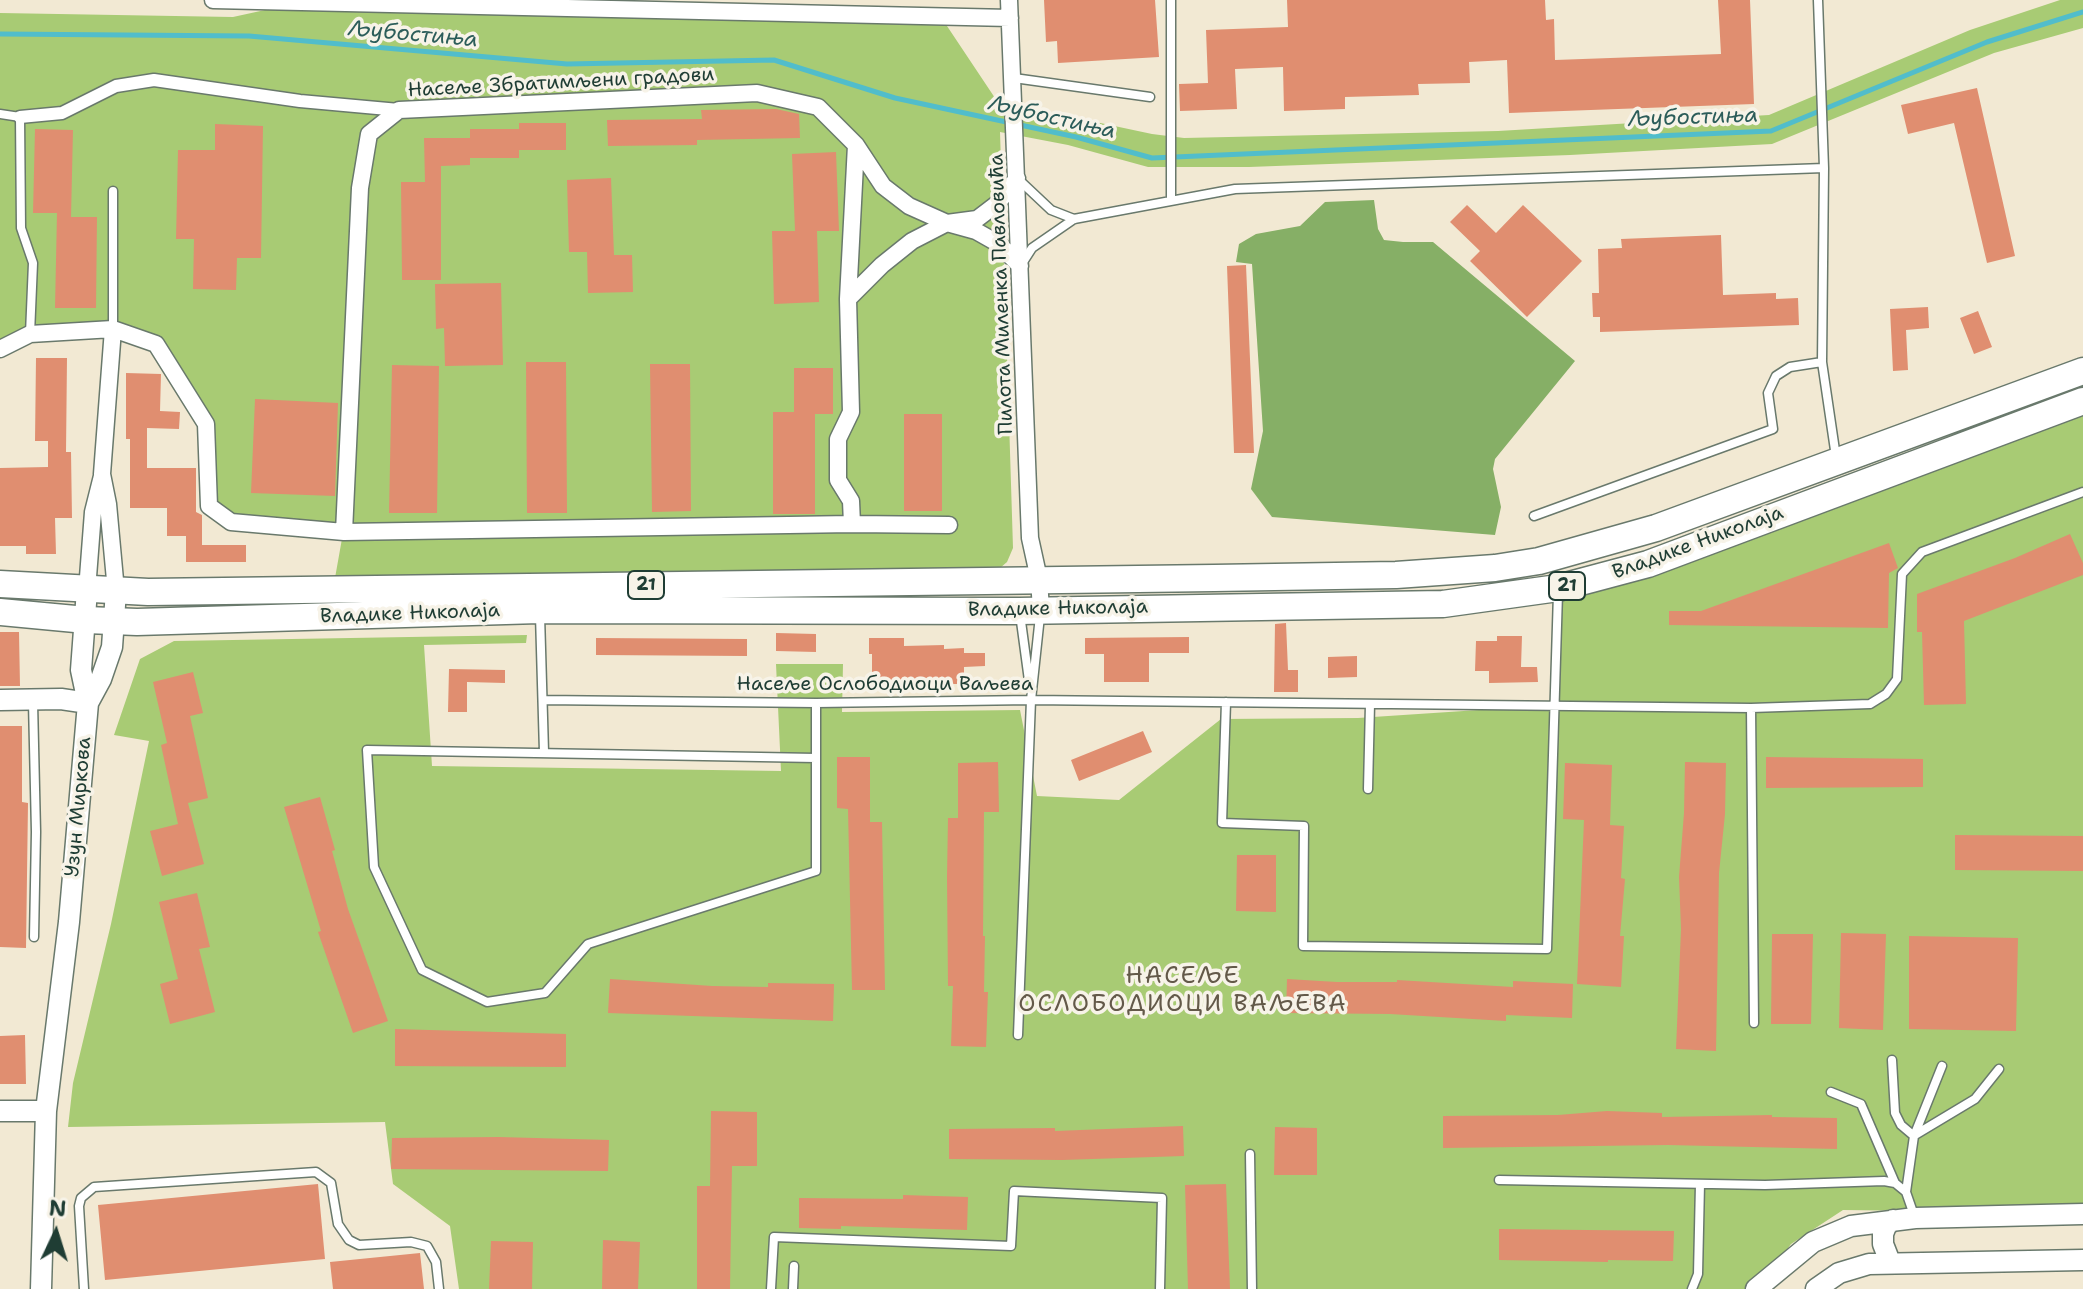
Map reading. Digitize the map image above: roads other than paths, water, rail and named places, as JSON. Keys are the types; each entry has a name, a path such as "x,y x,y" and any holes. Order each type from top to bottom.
{"main road":[{"name":"Владике Николаја","path":"0,584 116,591 1396,575 1495,568 1594,548 1656,528 2083,371"},
{"name":"Владике Николаја","path":"0,612 115,622 539,610 1391,606 1497,598 1558,588 1648,564 2083,401"}],"street":[{"path":"213,0 778,7 1010,18"},
{"name":"Пилота Миленка Павловића","path":"1009,0 1015,101 1030,610"},
{"path":"20,117 62,113 116,86 154,80 300,101 399,110"},
{"name":"Насеље Збратимљени градови","path":"344,532 360,188 369,134 399,110 757,93 818,107 856,145 883,186 909,206 947,223 976,231 999,244 1020,266"},
{"path":"852,524 851,501 838,480 838,439 851,412 848,299 856,145"},
{"path":"848,299 912,241 947,223 977,219 998,203 1017,178"},
{"path":"0,349 30,334 113,329 156,344 206,424 209,506 231,522 344,532 949,525"},
{"name":"Узун Миркова","path":"41,1289 46,1111 69,922 88,703 108,659 115,622 116,591 102,474 113,329"},
{"path":"0,700 61,699 88,703 81,670 93,512 102,474"},
{"path":"0,1111 46,1111"},
{"path":"1756,1289 1796,1253 1822,1237 1851,1226 1915,1218 2083,1214"},
{"path":"1890,1262 1883,1244 1883,1234 1893,1220"},
{"path":"1816,1289 1854,1268 1890,1262 2083,1260"}],"lane":[{"path":"1171,0 1171,200"},
{"path":"1818,0 1824,168 1822,362 1837,461"},
{"path":"1014,78 1150,97"},
{"path":"0,114 20,117 21,228 33,263 30,334"},
{"path":"1020,266 1032,248 1074,219 1235,189 1824,168"},
{"path":"1017,178 1051,210 1074,219"},
{"path":"113,191 113,329"},
{"path":"1534,516 1773,429 1768,393 1776,376 1790,367 1822,362"},
{"name":"Насеље Ослободиоци Ваљева","path":"543,700 816,703 1031,700 1751,708 1870,704 1886,694 1897,679 1902,574 1922,552 2083,492"},
{"path":"1226,702 1222,823 1304,826 1303,946 1547,949 1558,588"},
{"path":"539,610 544,752"},
{"path":"1018,1035 1031,700 1030,610"},
{"path":"1030,610 1031,700"},
{"path":"33,700 36,832 34,937"},
{"path":"816,703 816,758 816,871 588,944 545,993 487,1002 422,970 374,867 367,750 816,758"},
{"path":"1368,789 1370,704"},
{"path":"1751,708 1754,1023"},
{"path":"1892,1060 1895,1113 1901,1125 1914,1136"},
{"path":"1915,1218 1906,1192 1914,1136 1942,1066"},
{"path":"1914,1136 1975,1099 1999,1069"},
{"path":"1831,1092 1861,1104 1895,1183 1906,1192"},
{"path":"1250,1154 1252,1289"},
{"path":"84,1289 79,1206 81,1198 94,1187 316,1172 331,1183 338,1224 349,1240 359,1245 411,1242 427,1246 436,1262 439,1289"},
{"path":"1499,1180 1700,1184 1895,1183"},
{"path":"1692,1289 1698,1274 1700,1184"},
{"path":"771,1289 774,1237 1011,1246 1014,1191 1162,1198 1160,1289"},
{"path":"793,1289 794,1266"}],"waterway":[{"name":"Љубостиња","path":"0,34 249,36 567,64 774,60 895,98 1076,137 1152,158 1771,131 1987,42 2083,12"}],"district":[{"name":"НАСЕЉЕ ОСЛОБОДИОЦИ ВАЉЕВА","path":"1183,991"}]}
